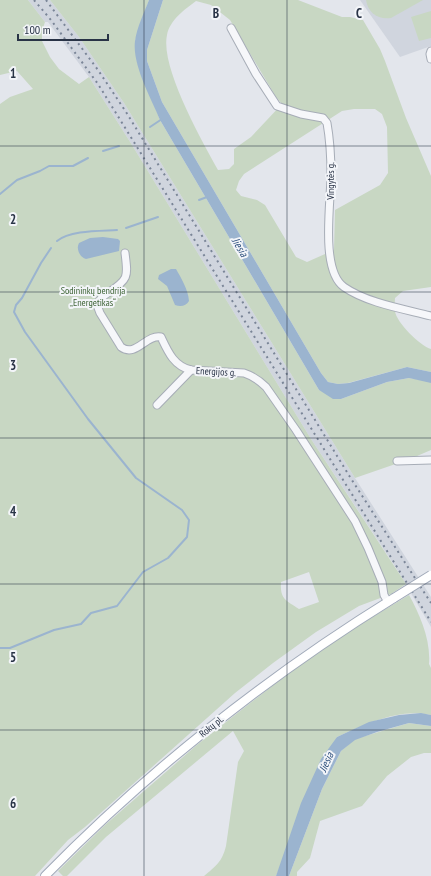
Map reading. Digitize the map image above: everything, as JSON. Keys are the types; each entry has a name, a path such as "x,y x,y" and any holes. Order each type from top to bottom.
{"main road":[{"name":"Rokų pl.","path":"45,876 113,809 217,720 332,637 431,575"}],"street":[{"name":"Vingytės g.","path":"231,28 256,74 277,106 300,114 323,118 327,123 331,174 329,250 332,270 337,280 344,287 363,296 431,316"},
{"name":"Energijos g.","path":"125,253 127,270 126,276 120,284 102,297 97,305 100,313 121,347 124,350 134,350 153,337 161,337 173,360 185,368 191,370 244,373 256,378 266,387 296,430 354,521 368,548 382,582 384,595 391,600"},
{"path":"157,405 191,370"},
{"path":"397,461 431,460"}],"shaded area":[{"path":"28,0 50,0 79,37 124,103 355,478 431,597 431,627 396,568 311,439 89,77 48,22 45,22"},
{"path":"360,0 431,0 431,46 400,57"}],"green space":[{"name":"Sodininkų bendrija „Energetikas“","path":"0,0 28,0 45,22 42,31 42,41 50,57 59,69 79,84 89,77 311,439 406,584 391,594 359,606 316,632 273,663 235,693 85,827 68,840 35,876 0,876 0,104 10,97 33,89 17,71 0,75","holes":["309,572 319,602 299,609 284,598 281,592 281,582"]},
{"path":"50,0 149,0 135,41 137,62 160,120 319,390 341,399 387,382 409,378 429,381 431,383 431,450 355,478 124,103 79,37"},
{"path":"163,0 298,0 342,17 363,20 380,49 406,118 431,176 431,287 403,291 395,298 395,311 396,316 409,333 426,347 431,349 431,372 407,367 348,383 338,384 328,382 321,373 162,102 147,61 147,50","holes":["196,1 211,5 230,20 276,97 282,104 251,137 234,149 234,164 229,169 218,170 184,104 170,66 167,49 167,35 174,20","354,109 375,109 382,114 387,127 388,173 380,185 335,210 334,250 307,262 296,257 265,205 257,200 241,196 236,190 239,181 244,174 342,111"]},
{"path":"366,0 423,0 391,18 382,18 371,12"},
{"path":"431,11 431,38 419,41 411,17"},
{"path":"409,595 421,619 428,646 429,664 431,668 431,715 419,713 395,715 371,722 337,737 276,876 204,876 218,863 223,856 226,846 238,762 244,751 233,731 106,837 67,876 63,876 58,871 105,825 198,744 290,672 336,639"},
{"path":"409,723 431,726 431,753 424,753 411,757 387,776 362,806 320,821 310,858 297,872 297,876 289,876 322,789 341,751 355,739"}],"water":[{"name":"Jiesia","path":"149,0 163,0 147,50 147,61 162,102 321,373 328,382 338,384 349,383 407,367 431,372 431,383 409,378 387,382 341,399 333,399 319,390 160,120 147,92 136,60 135,41 139,25"},
{"path":"103,237 118,239 120,241 119,251 86,259 80,254 78,250 79,243 90,238"},
{"path":"171,269 176,269 187,292 189,301 183,306 175,305 167,286 158,279 159,275"},
{"name":"Jiesia","path":"421,713 431,715 431,726 409,723 355,740 341,751 322,789 289,876 276,876 301,803 321,759 337,737 369,722 399,715"}],"waterway":[{"path":"150,127 162,119"},
{"path":"103,151 119,146"},
{"path":"0,194 17,180 49,166 73,166 88,158"},
{"path":"199,200 207,197"},
{"path":"126,228 158,217"},
{"path":"57,241 63,237 77,233 117,230"},
{"path":"0,648 10,648 54,630 81,624 91,613 117,606 143,572 168,558 187,537 189,520 182,510 136,478 88,419 25,332 14,312 16,305 22,298 51,248"}],"railway":[{"path":"34,0 51,20 98,84 431,622"},
{"path":"46,0 98,70 126,112 350,477 431,603"}]}
